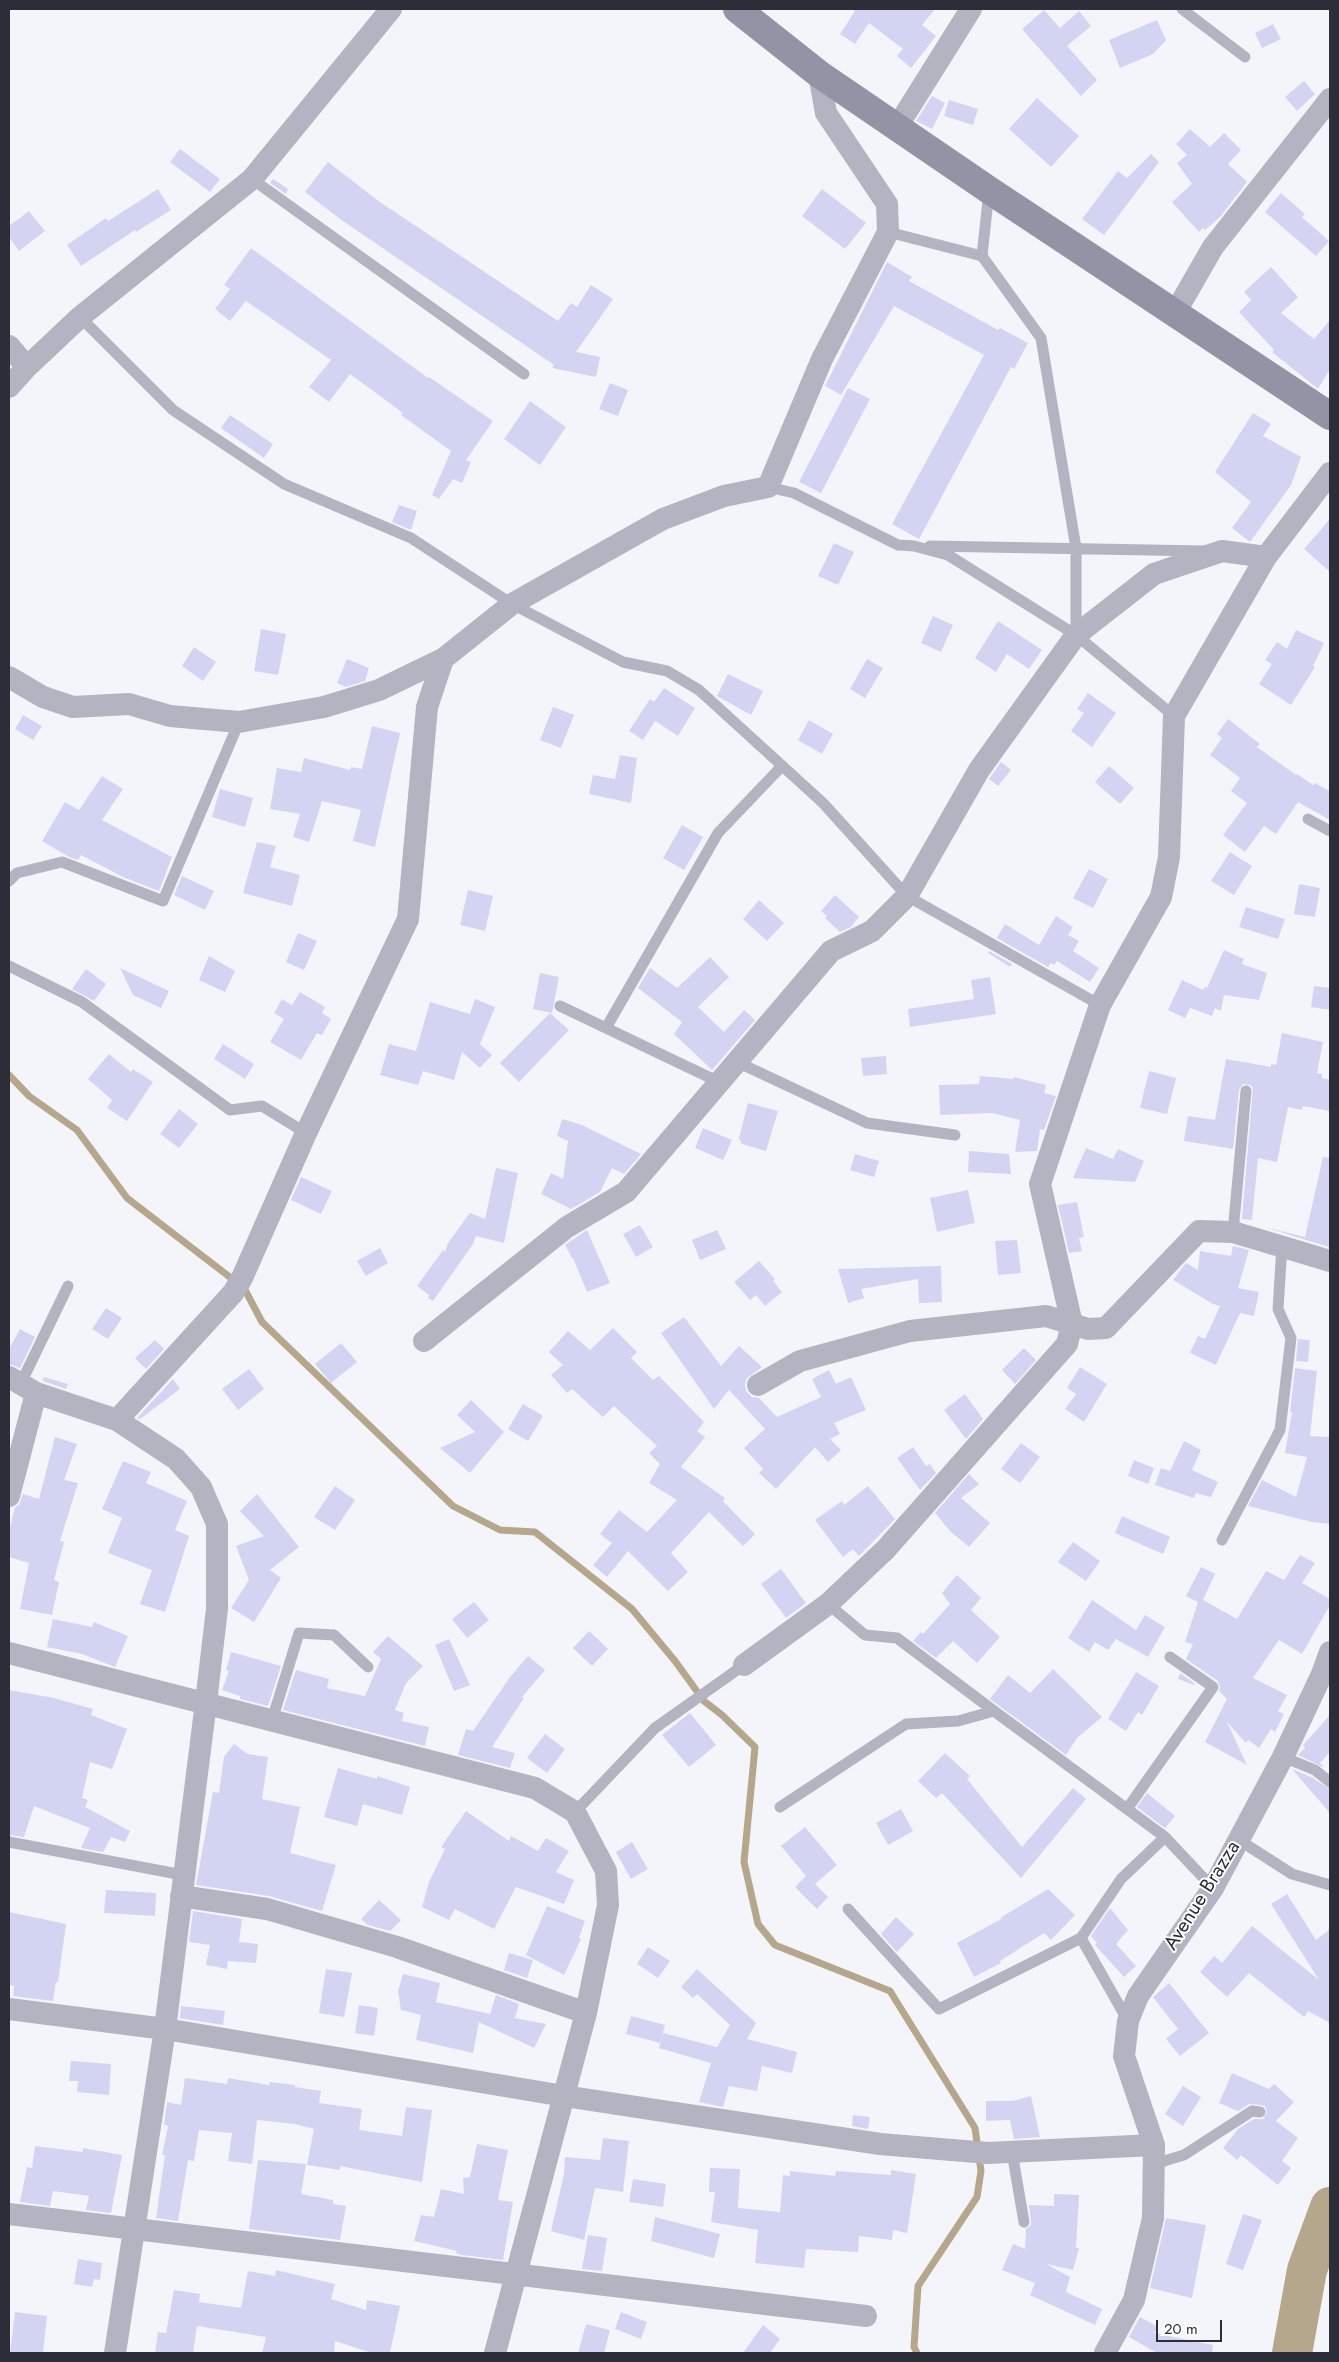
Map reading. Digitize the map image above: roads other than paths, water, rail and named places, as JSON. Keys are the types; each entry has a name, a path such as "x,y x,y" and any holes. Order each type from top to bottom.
{"street":[{"path":"9,387 26,366 80,317 252,179 391,9"},
{"path":"737,9 820,74 897,127 1330,416"},
{"path":"897,127 970,9"},
{"path":"9,677 43,697 73,707 129,704 170,716 239,722 324,707 379,690 443,659 512,604 663,519 724,496 768,487 822,359 888,232 887,204 826,113 820,74"},
{"path":"1176,313 1213,247 1330,99"},
{"path":"9,346 26,366"},
{"path":"744,1666 828,1604 886,1549 1067,1344 1072,1324 1040,1184 1100,1005 1161,897 1169,857 1174,716 1266,557 1330,473"},
{"path":"424,1341 567,1227 626,1192 831,951 872,931 907,896 979,770 1076,634 1154,574 1222,551 1266,557"},
{"path":"117,1420 238,1286 306,1133 408,919 427,707 443,659"},
{"path":"758,1385 800,1361 910,1331 1046,1316 1088,1329 1106,1328 1198,1231 1233,1232 1330,1261"},
{"path":"9,1496 22,1385 117,1420 176,1458 201,1487 217,1524 217,1609 166,2029 133,2228 115,2353"},
{"name":"Avenue Brazza","path":"1105,2353 1134,2300 1153,2218 1154,2155 1124,2056 1128,2021 1138,1996 1213,1888 1326,1677 1330,1652"},
{"path":"9,1653 206,1702 535,1788 575,1812 606,1871 608,1905 586,2013 517,2274 494,2353"},
{"path":"182,1886 397,1947 586,2013"},
{"path":"9,2008 166,2029 564,2096 880,2144 988,2153 1154,2155"},
{"path":"9,2214 866,2316"}],"lane":[{"path":"1182,9 1245,57"},
{"path":"252,179 524,374"},
{"path":"982,256 989,190"},
{"path":"888,232 982,256 1041,338 1076,548 1076,634"},
{"path":"80,317 173,410 284,484 411,538 512,604 623,662 667,671 699,690 823,802 907,896 1100,1005"},
{"path":"768,487 794,493 898,545 1222,551"},
{"path":"914,546 948,556 1076,634 1174,716"},
{"path":"9,881 17,873 62,862 163,901 239,722"},
{"path":"606,1028 718,833 782,766"},
{"path":"1308,819 1330,831"},
{"path":"9,966 82,1002 230,1110 262,1106 306,1133"},
{"path":"560,1006 719,1082"},
{"path":"737,1062 867,1123 955,1134"},
{"path":"1233,1232 1246,1091"},
{"path":"1222,1540 1280,1430 1291,1338 1278,1310 1282,1246"},
{"path":"22,1385 68,1286"},
{"path":"828,1604 865,1634 897,1638 994,1712 1165,1837 1213,1888"},
{"path":"272,1720 300,1633 334,1635 368,1667"},
{"path":"1127,1809 1213,1687 1170,1657"},
{"path":"575,1812 655,1728 744,1666"},
{"path":"780,1807 906,1724 958,1721 994,1712"},
{"path":"1283,1757 1315,1770 1330,1782"},
{"path":"848,1909 939,2008 1081,1938 1122,1879 1165,1837"},
{"path":"1239,1840 1292,1874 1330,1885"},
{"path":"9,1842 182,1886"},
{"path":"1081,1938 1128,2021"},
{"path":"1154,2155 1184,2155 1252,2111 1260,2112"},
{"path":"1012,2152 1024,2222"}],"waterway":[{"path":"9,1075 29,1096 77,1130 127,1198 244,1288 262,1322 453,1506 500,1530 535,1532 632,1609 675,1661 704,1701 722,1715 755,1747 744,1862 758,1924 775,1945 890,1991 975,2128 981,2171 977,2197 918,2286 914,2347 917,2353"},
{"path":"1292,2353 1307,2270 1330,2207"}]}
